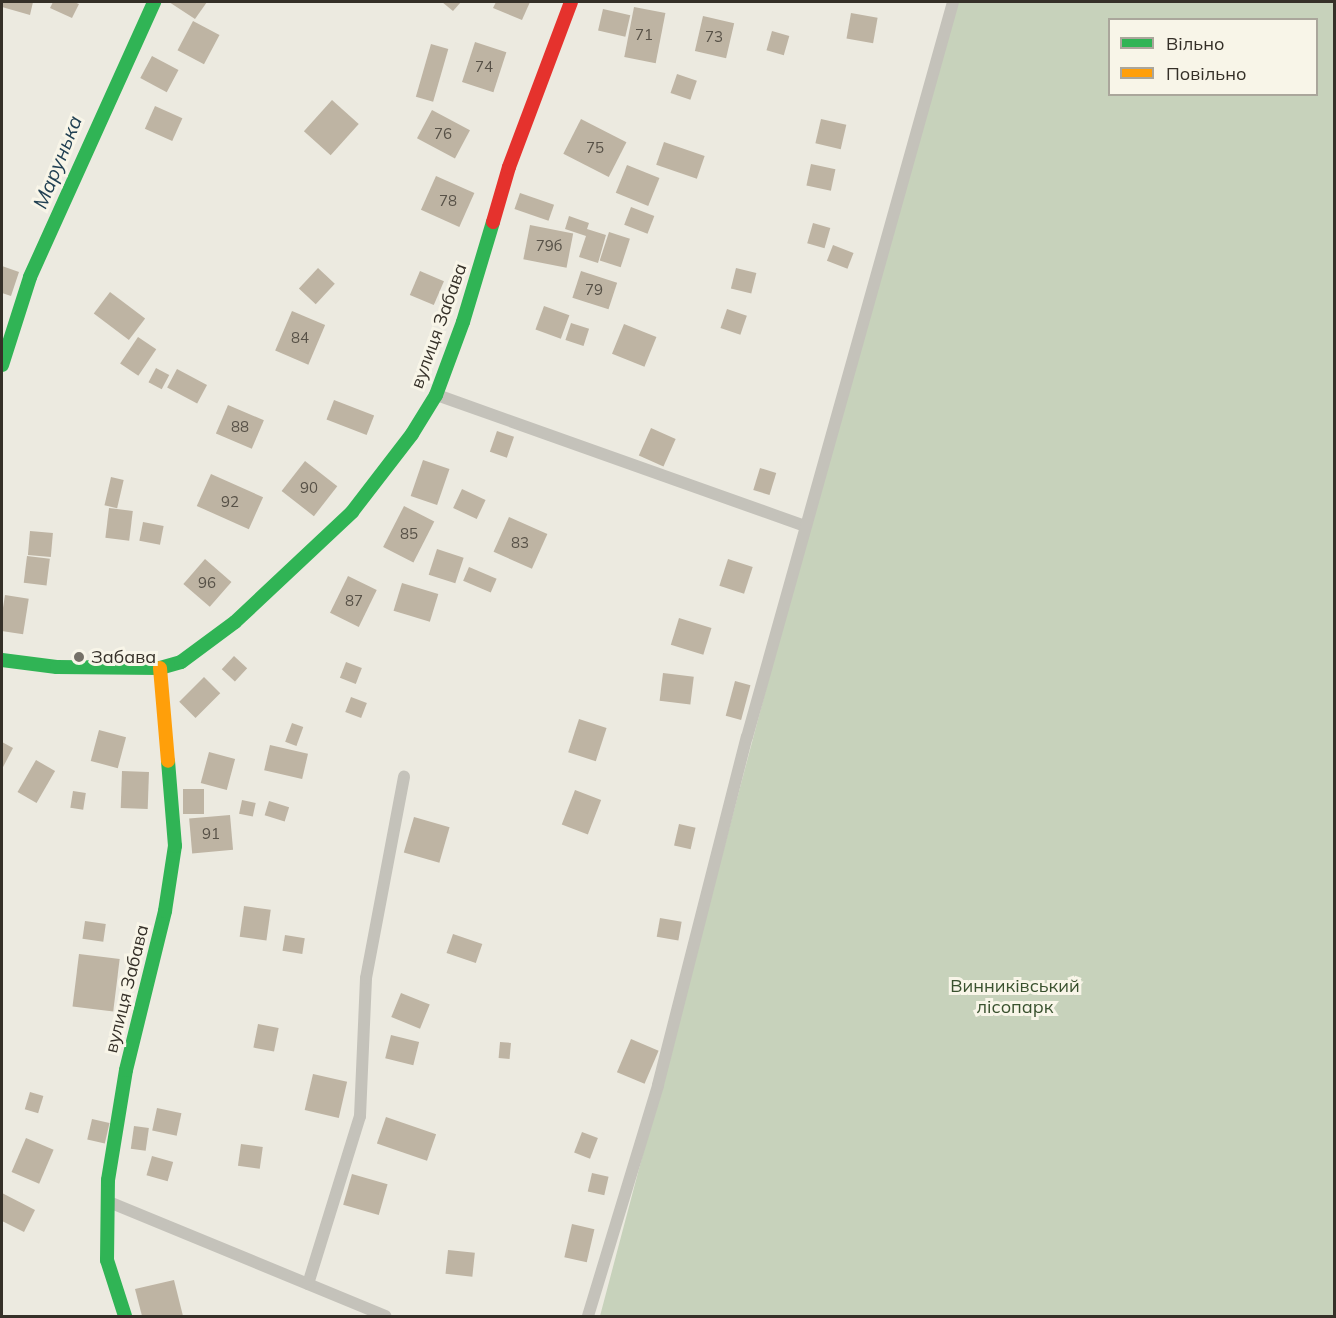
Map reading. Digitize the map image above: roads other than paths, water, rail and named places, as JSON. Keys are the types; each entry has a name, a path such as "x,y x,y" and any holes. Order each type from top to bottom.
{"street":[{"path":"2,365 30,277 154,2"},
{"name":"вулиця Забава","path":"2,660 57,667 160,668 181,662 235,622 352,512 405,442 436,394 463,322 509,167 571,2"},
{"name":"вулиця Забава","path":"125,1317 107,1260 108,1180 126,1070 165,911 175,846 160,668"}],"lane":[{"path":"588,1317 658,1085 805,526 852,369 953,2"},
{"path":"436,394 805,526"},
{"path":"308,1284 360,1116 366,978 404,777"},
{"path":"108,1201 385,1317"}],"place":[{"name":"Забава","path":"79,657"}],"water label":[{"name":"Марунька","path":"57,162"}],"park label":[{"name":"Винниківський лісопарк","path":"1015,997"}]}
